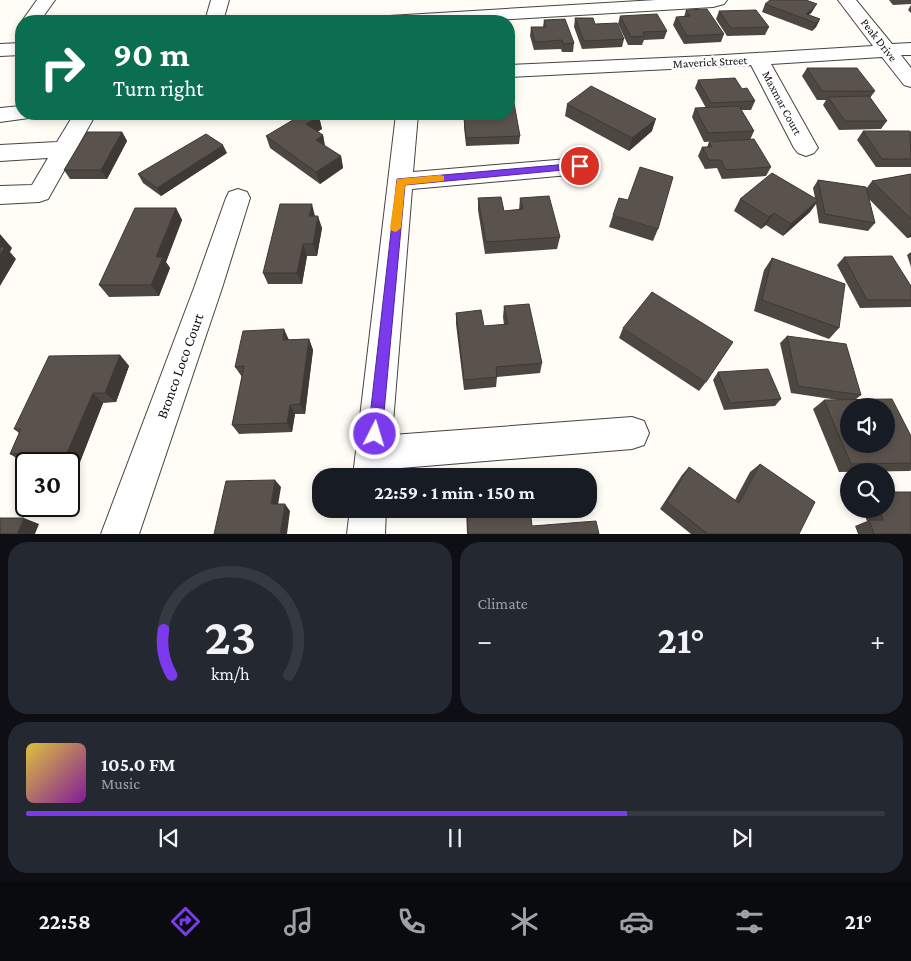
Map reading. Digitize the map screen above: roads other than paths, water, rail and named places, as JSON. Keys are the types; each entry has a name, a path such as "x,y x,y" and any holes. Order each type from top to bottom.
{"street":[{"path":"35,15 46,0"},
{"path":"216,15 220,0"},
{"path":"510,15 571,5 713,2 718,0"},
{"name":"Peak Drive","path":"847,0 911,81"},
{"name":"Maverick Street","path":"515,71 758,59 911,49"},
{"name":"Maxmar Court","path":"758,59 806,148"},
{"path":"0,114 15,113"},
{"path":"0,195 39,193 82,120"},
{"path":"406,120 372,465 632,432"},
{"path":"0,153 64,149"},
{"path":"400,182 580,166"},
{"name":"Bronco Loco Court","path":"120,534 208,288 238,198"},
{"path":"366,534 367,518"}]}
